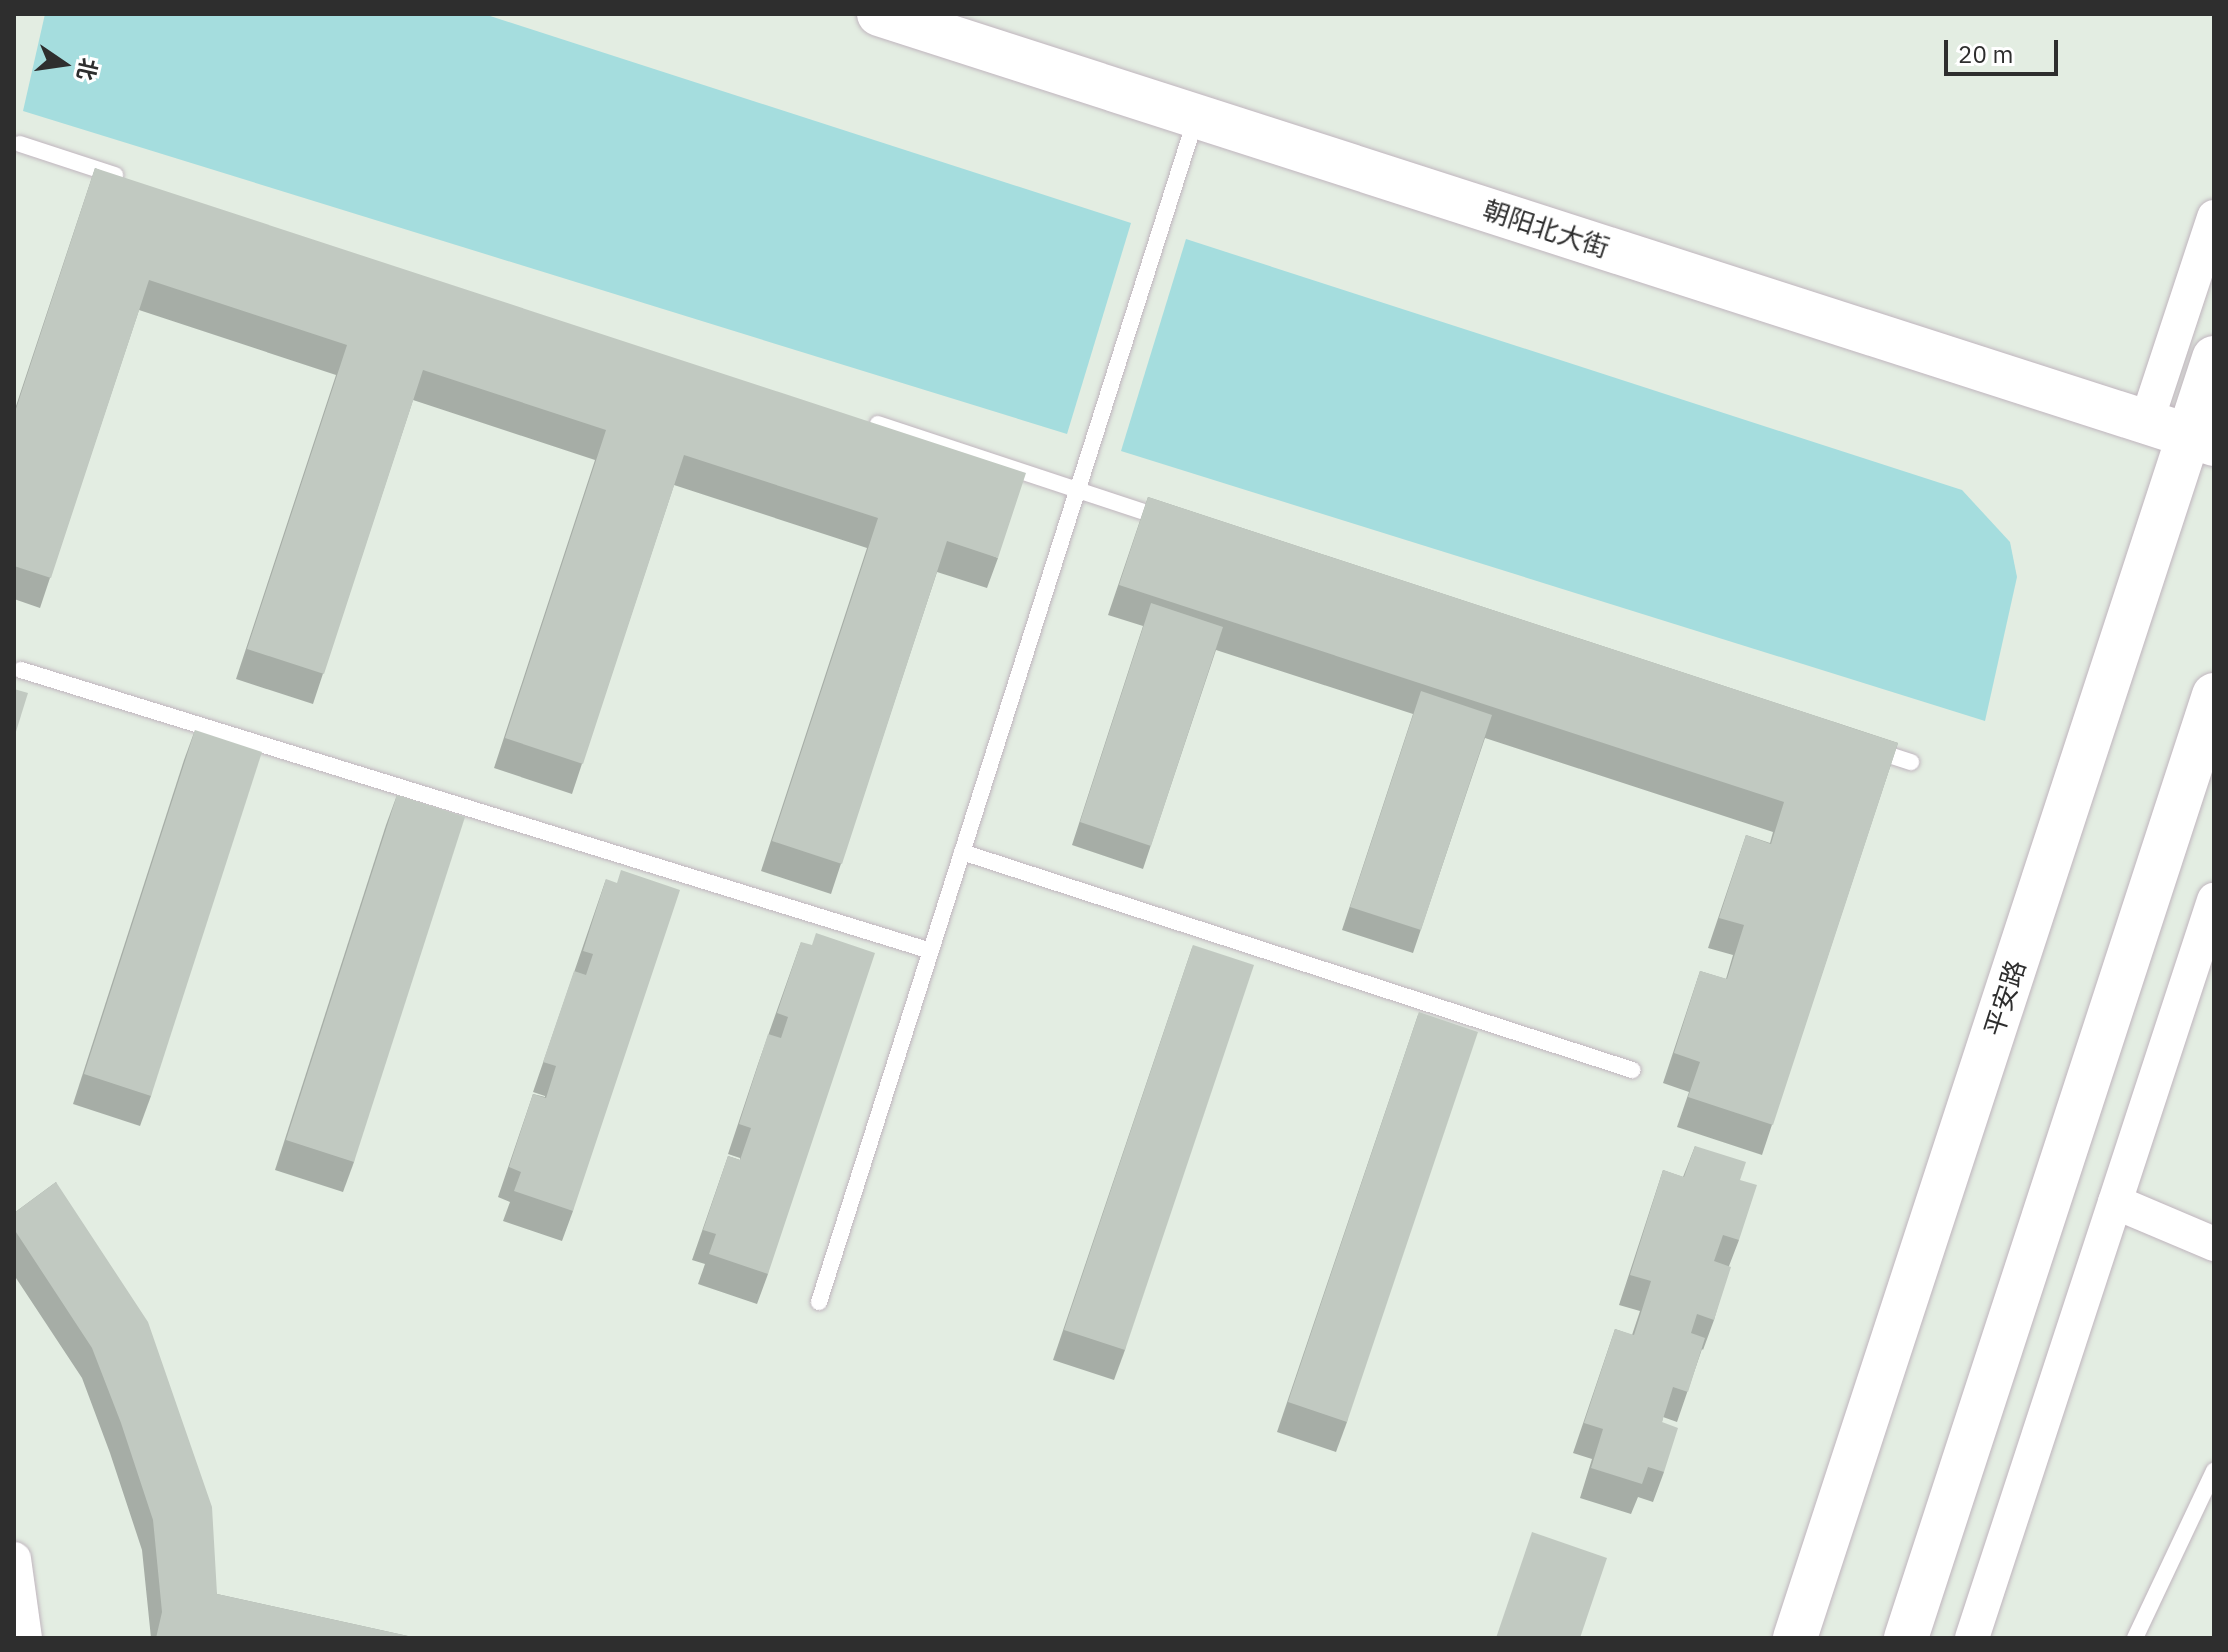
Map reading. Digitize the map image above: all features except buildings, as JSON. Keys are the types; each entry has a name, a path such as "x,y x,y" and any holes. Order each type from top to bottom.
{"main road":[{"name":"朝阳北大街","path":"879,14 2201,440"},
{"name":"平安路","path":"1795,1638 2201,440 2214,358"},
{"path":"1906,1638 2214,695"}],"street":[{"path":"2146,423 2214,217"},
{"path":"1972,1638 2214,900"},
{"path":"2115,1202 2214,1244"},
{"path":"14,1559 25,1638"}],"lane":[{"path":"819,1302 1197,116"},
{"path":"20,144 141,183"},
{"path":"851,416 1184,524"},
{"path":"21,670 931,951"},
{"path":"1850,742 1911,762"},
{"path":"962,852 1632,1070"},
{"path":"2135,1638 2214,1471"}],"shaded area":[{"path":"45,14 484,14 1131,223 1067,434 23,111"},
{"path":"1186,239 1962,490 2010,542 2017,577 1985,721 1121,451"}]}
